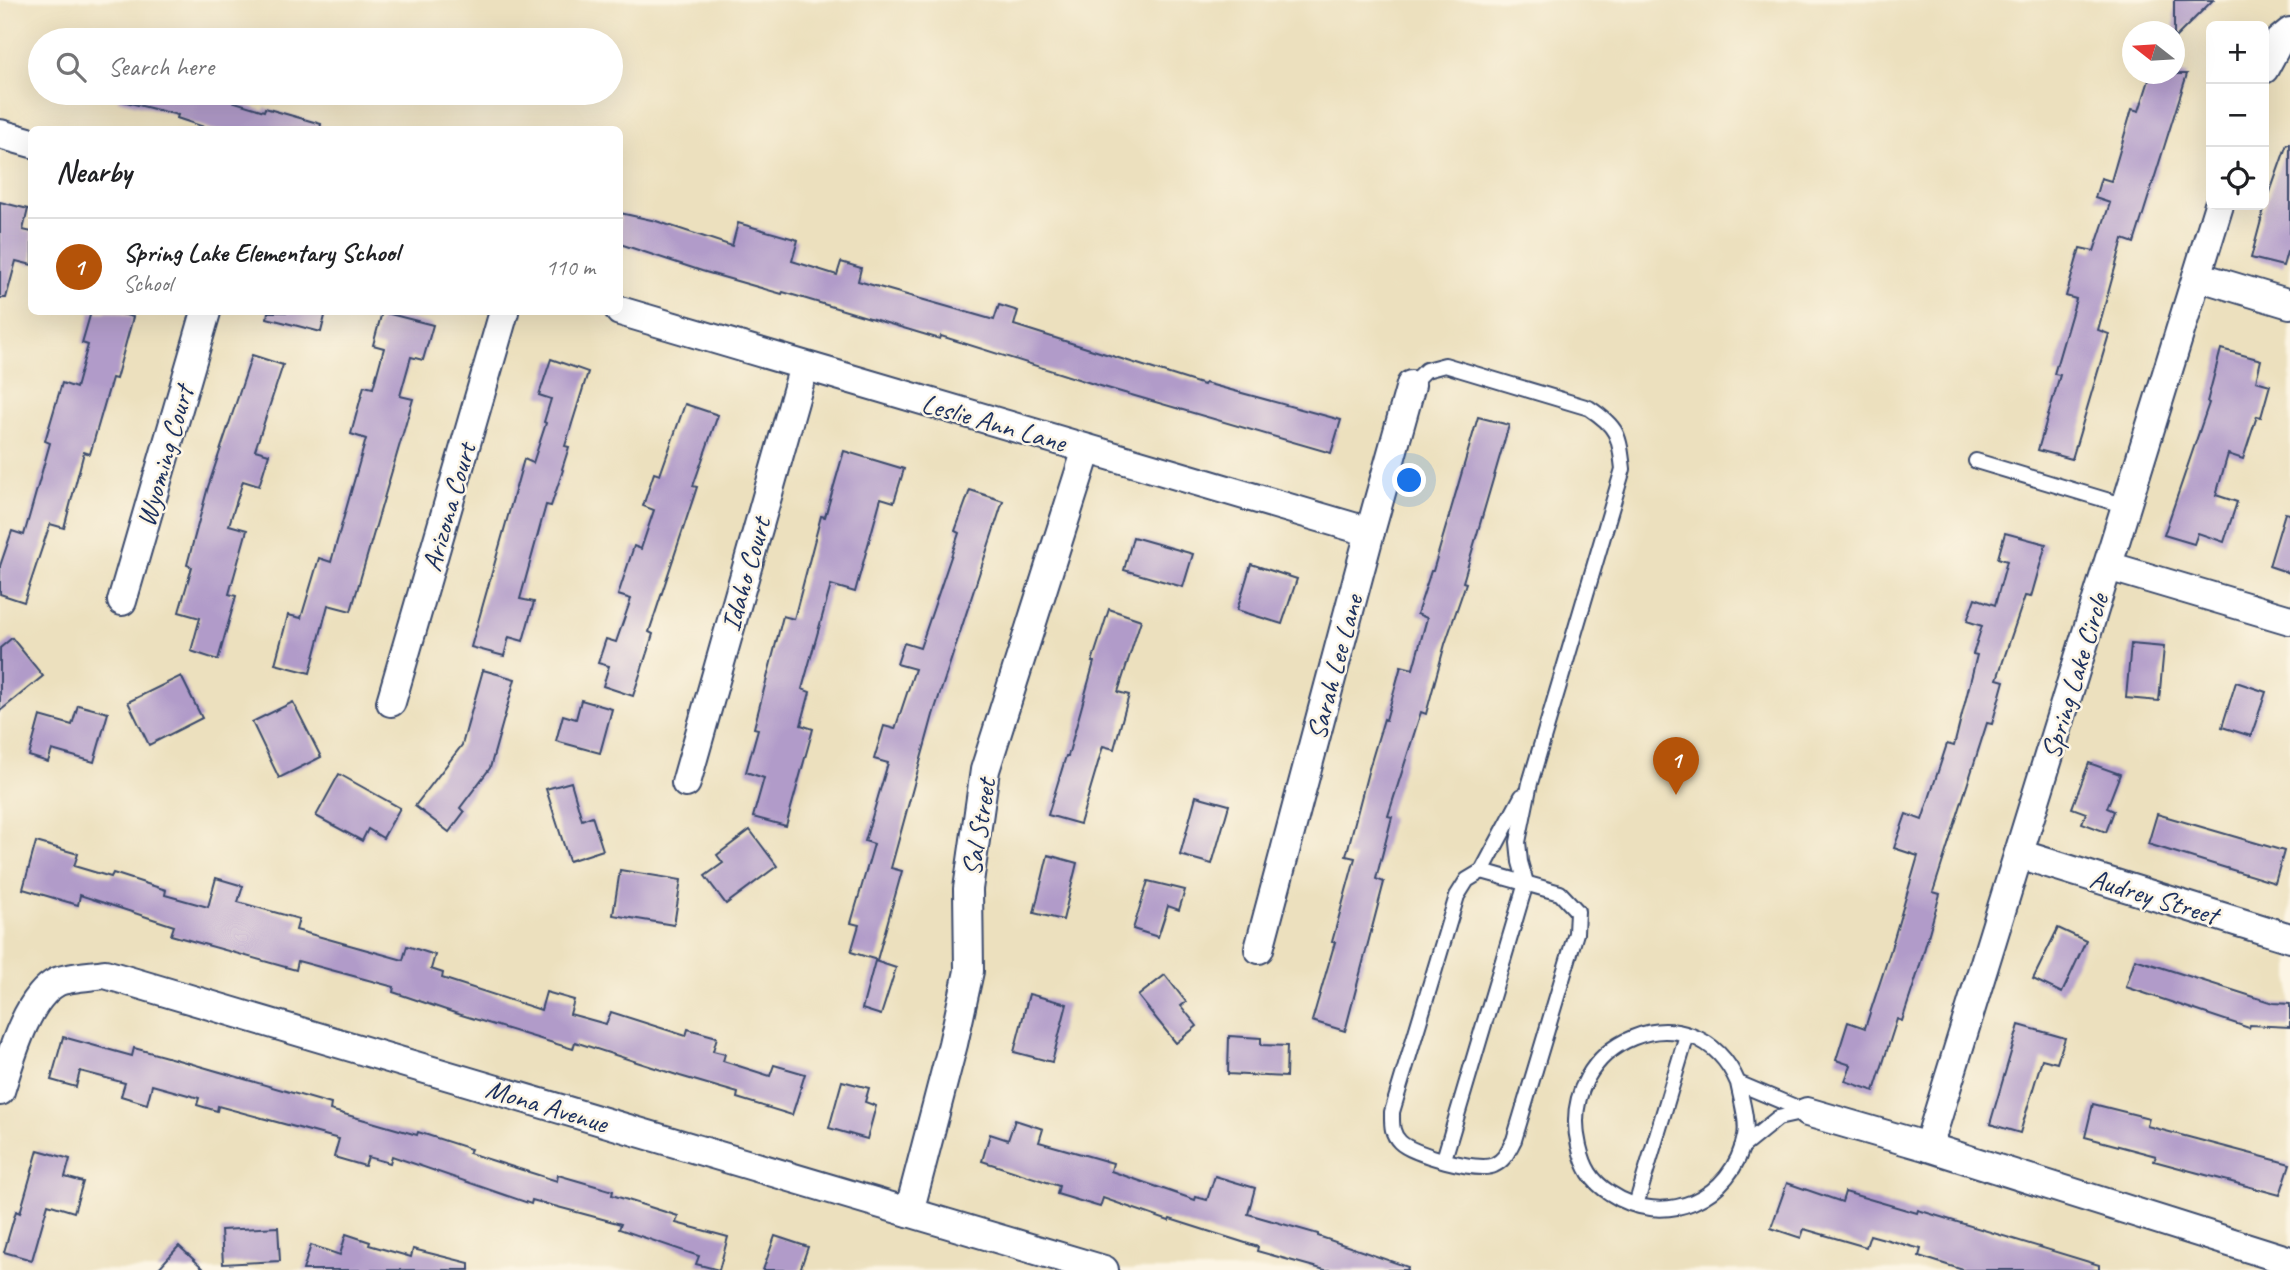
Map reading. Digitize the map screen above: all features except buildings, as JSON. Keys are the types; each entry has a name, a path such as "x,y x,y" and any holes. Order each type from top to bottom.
{"street":[{"path":"2269,60 2279,41 2290,32"},
{"path":"0,134 28,142"},
{"name":"Spring Lake Circle","path":"1928,1147 2217,210"},
{"path":"2197,276 2290,303"},
{"name":"Leslie Ann Lane","path":"623,312 1370,532"},
{"name":"Wyoming Court","path":"122,601 205,315"},
{"name":"Arizona Court","path":"391,702 503,315"},
{"name":"Idaho Court","path":"686,783 804,366"},
{"name":"Sarah Lee Lane","path":"1259,949 1411,385"},
{"name":"Sal Street","path":"909,1212 953,1044 969,971 968,889 985,771 1087,449"},
{"path":"2108,566 2290,620"},
{"name":"Audrey Street","path":"2018,855 2290,938"},
{"name":"Mona Avenue","path":"0,1091 17,1039 35,1002 57,982 105,974 1104,1270"},
{"path":"1807,1112 1928,1147 2290,1261"}],"lane":[{"path":"1411,385 1426,370 1445,365 1589,408 1608,421 1620,442 1623,468 1530,783 1518,842 1526,883 1444,1159"},
{"path":"1976,461 2126,506"},
{"path":"1482,871 1560,893 1577,911 1573,946 1514,1140 1505,1158 1491,1167 1474,1167 1444,1159 1401,1143 1391,1129 1392,1112 1457,896 1467,880 1482,871 1530,783"},
{"path":"1665,1031 1687,1035 1710,1046 1731,1066 1738,1083 1746,1133 1730,1173 1708,1196 1686,1205 1664,1209 1636,1205 1618,1199 1600,1187 1589,1175 1576,1131 1577,1108 1589,1075 1602,1056 1626,1039 1665,1031"},
{"path":"1636,1205 1687,1035"},
{"path":"1738,1083 1807,1112"},
{"path":"1742,1148 1778,1118 1807,1112"}],"place":[{"name":"Spring Lake Elementary School","path":"1676,795"}]}
